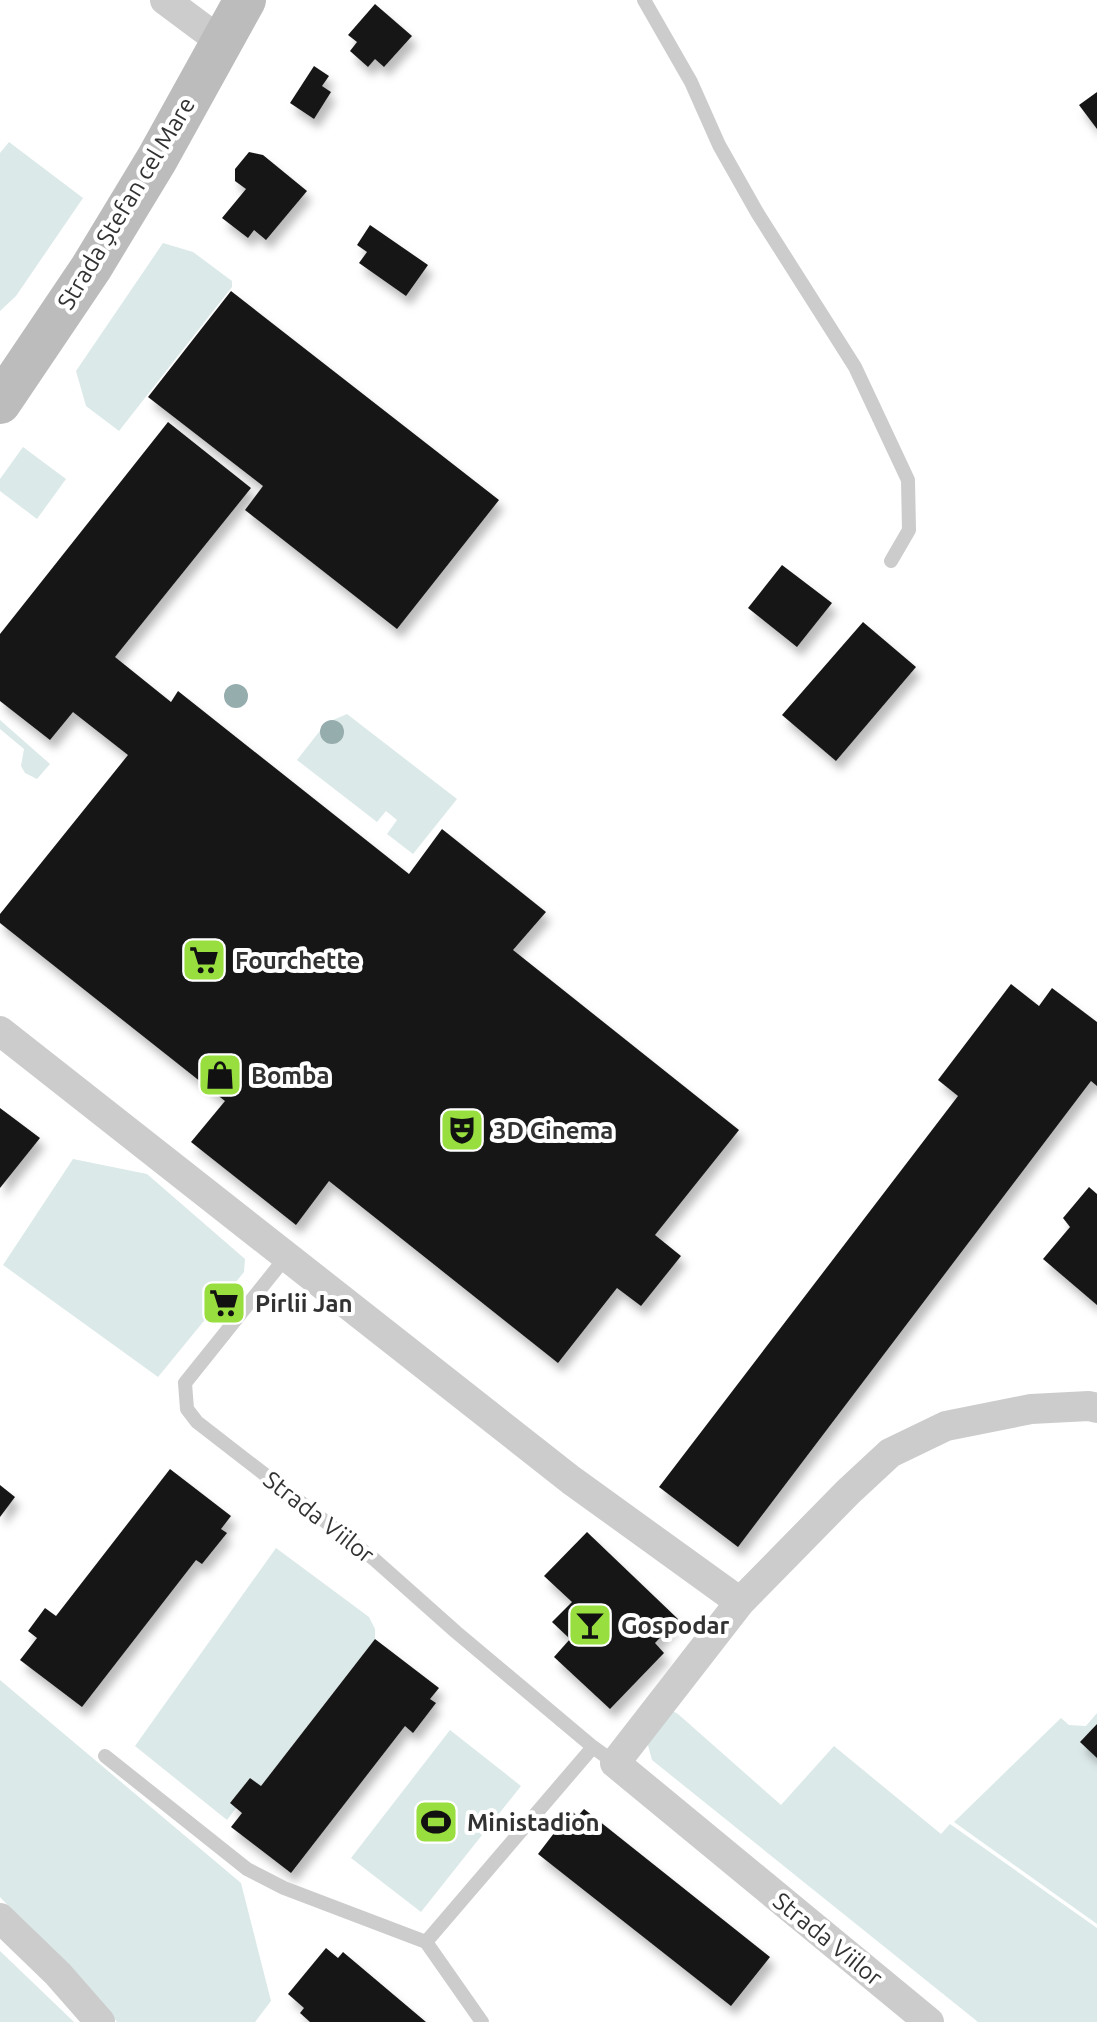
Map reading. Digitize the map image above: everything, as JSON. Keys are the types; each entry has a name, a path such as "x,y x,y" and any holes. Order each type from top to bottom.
{"main road":[{"name":"Strada Ștefan cel Mare","path":"0,403 91,268 157,159 245,0"}],"street":[{"path":"165,0 220,41"},
{"path":"0,1031 571,1480 740,1602"},
{"path":"604,1755 740,1602 890,1453 946,1426 1031,1409 1097,1408"},
{"name":"Strada Viilor","path":"604,1755 929,2022"},
{"path":"0,1918 58,1974 100,2022"}],"lane":[{"path":"644,0 691,82 719,145 758,214 855,367 908,480 909,530 891,561"},
{"name":"Strada Viilor","path":"286,1257 185,1383 187,1409 197,1422 375,1560 604,1755"},
{"path":"426,1942 604,1755"},
{"path":"105,1756 247,1869 284,1888 426,1942 482,2022"}],"shaded area":[{"path":"9,142 83,198 16,296 0,311 0,153"},
{"path":"163,243 193,252 232,281 232,287 119,431 86,406 76,371"},
{"path":"23,447 66,479 37,519 0,491 0,479"},
{"path":"347,714 457,799 413,854 387,834 397,820 386,811 377,822 297,760 326,723"},
{"path":"0,720 50,764 37,779 25,773 21,766 24,749 0,729"},
{"path":"73,1159 147,1174 245,1259 244,1272 158,1377 3,1265"},
{"path":"276,1548 369,1617 375,1629 375,1639 261,1786 250,1778 230,1803 236,1808 227,1820 135,1746"},
{"path":"0,1680 241,1883 271,2001 255,2022 117,2022 0,1897"},
{"path":"669,1709 781,1805 834,1746 941,1834 950,1824 1097,1928 1097,2022 978,2022 652,1760 646,1738"},
{"path":"1097,1713 1097,1924 954,1822 1061,1718 1069,1725 1086,1726"},
{"name":"Ministadion","path":"450,1730 521,1786 421,1912 351,1858"},
{"path":"0,1951 74,2022 0,2022"}],"building":[{"path":"375,4 412,36 384,67 375,59 368,67 350,51 357,42 348,35"},
{"path":"314,66 329,76 322,86 331,92 314,119 290,103"},
{"path":"1097,92 1097,129 1079,105"},
{"path":"249,152 263,155 307,191 266,240 254,230 248,238 222,218 246,189 235,181 235,169"},
{"path":"370,225 428,265 406,296 359,263 367,252 357,245"},
{"path":"231,291 499,500 397,629 245,510 263,486 148,397"},
{"path":"168,422 251,488 115,657 171,702 178,691 409,874 442,829 546,912 513,950 739,1130 655,1235 681,1256 641,1306 617,1288 558,1363 329,1181 296,1225 191,1142 225,1101 0,923 0,914 128,755 73,712 50,740 0,701 0,634"},
{"path":"782,565 832,603 797,647 748,608"},
{"path":"863,622 916,667 836,761 782,715"},
{"path":"1011,984 1039,1006 1052,988 1097,1022 1097,1086 1091,1081 738,1547 659,1487 958,1096 938,1080"},
{"path":"0,1108 40,1138 0,1188"},
{"path":"1089,1187 1097,1194 1097,1305 1043,1259 1070,1227 1063,1218"},
{"path":"170,1469 231,1516 221,1529 227,1533 202,1564 196,1560 82,1707 20,1660 37,1638 28,1631 45,1608 56,1616"},
{"path":"0,1485 15,1497 0,1517"},
{"path":"587,1532 678,1619 655,1643 664,1653 610,1709 554,1657 570,1639 552,1622 572,1602 544,1576"},
{"path":"375,1639 439,1688 430,1699 436,1703 413,1733 405,1726 291,1873 231,1827 242,1813 230,1803 250,1778 261,1786"},
{"path":"1097,1724 1097,1758 1080,1742"},
{"path":"584,1809 770,1957 731,2006 538,1854 571,1811 578,1816"},
{"path":"326,1948 338,1958 343,1952 426,2022 310,2022 300,2013 304,2008 288,1994"}],"place":[{"name":"Fourchette","path":"204,960"},
{"name":"Bomba","path":"220,1075"},
{"name":"3D Cinema","path":"462,1130"},
{"name":"Pirlii Jan","path":"224,1303"},
{"name":"Gospodar","path":"590,1625"},
{"name":"Ministadion","path":"436,1822"}]}
